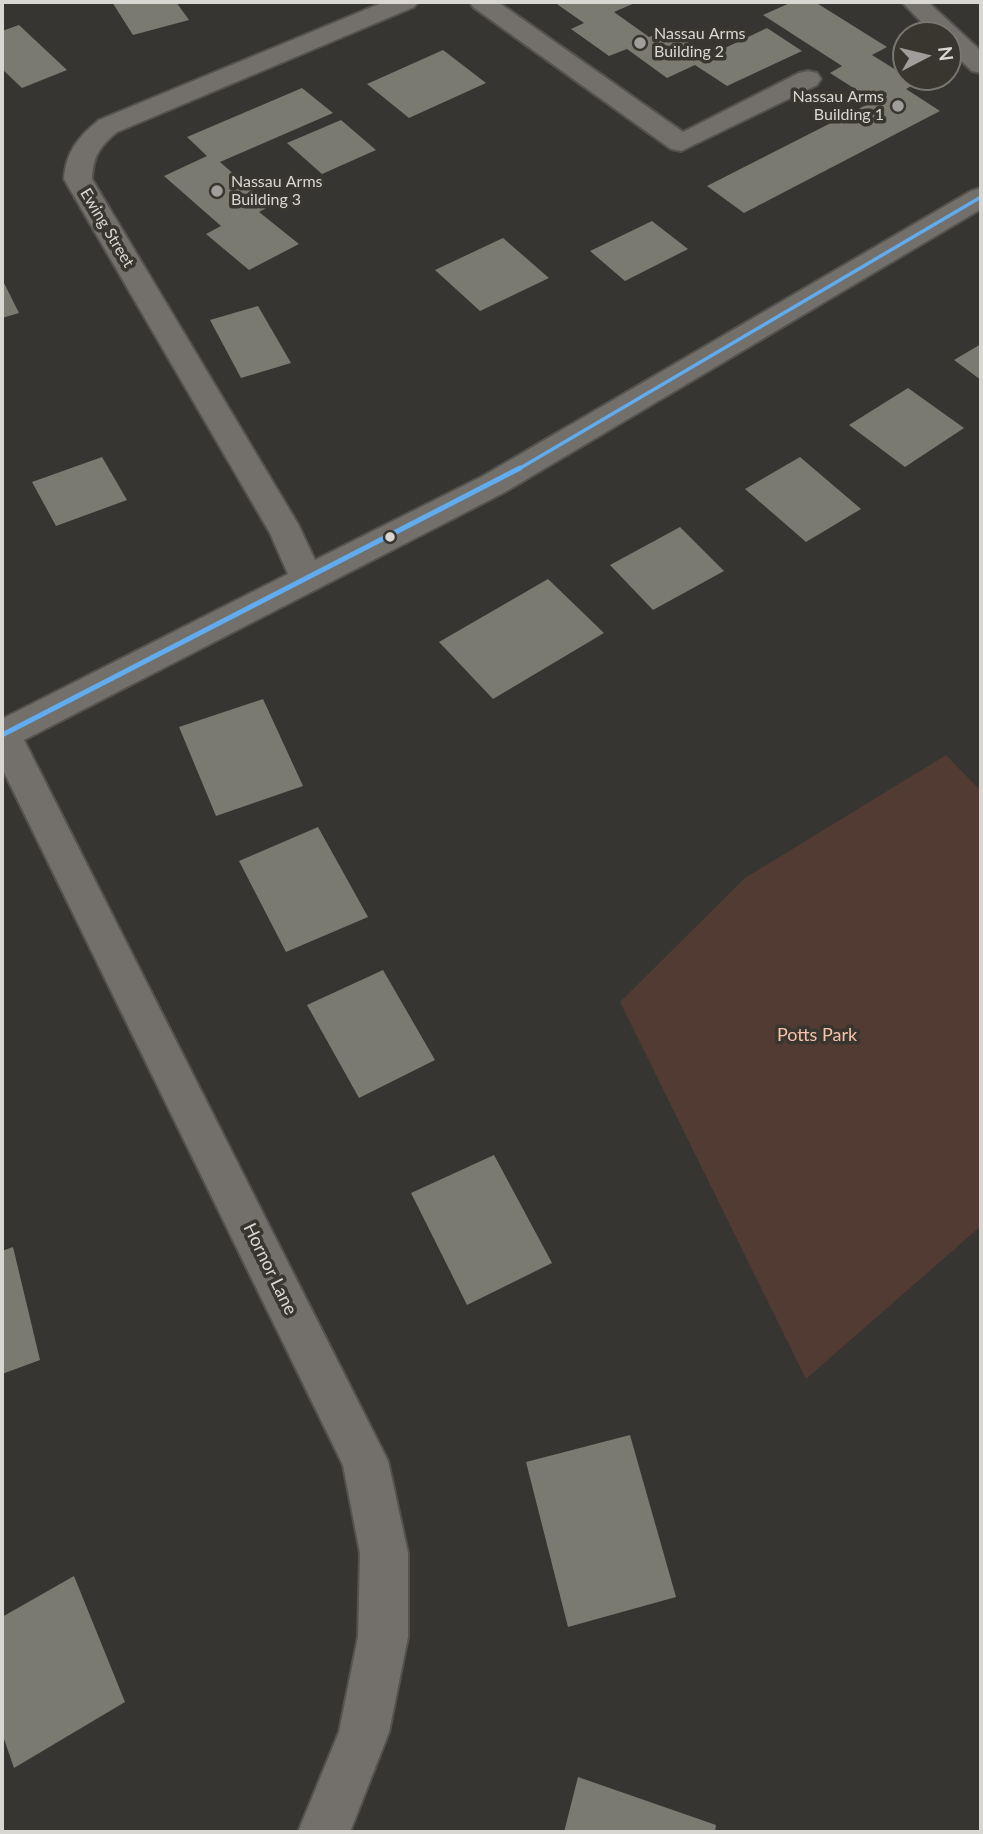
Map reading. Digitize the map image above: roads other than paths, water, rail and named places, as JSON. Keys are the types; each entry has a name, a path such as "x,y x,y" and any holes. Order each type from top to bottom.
{"street":[{"name":"Ewing Street","path":"306,578 286,532 78,179 78,160 88,142 108,126 405,2"},
{"path":"482,2 681,143 808,79"},
{"path":"914,2 981,65"},
{"path":"3,735 494,484 981,197"},
{"name":"Hornor Lane","path":"3,735 365,1461 384,1553 383,1637 364,1732 324,1832"}],"place":[{"name":"Nassau Arms Building 2","path":"640,43"},
{"name":"Nassau Arms Building 1","path":"898,106"},
{"name":"Nassau Arms Building 3","path":"217,191"}],"park label":[{"name":"Potts Park","path":"817,1035"}]}
